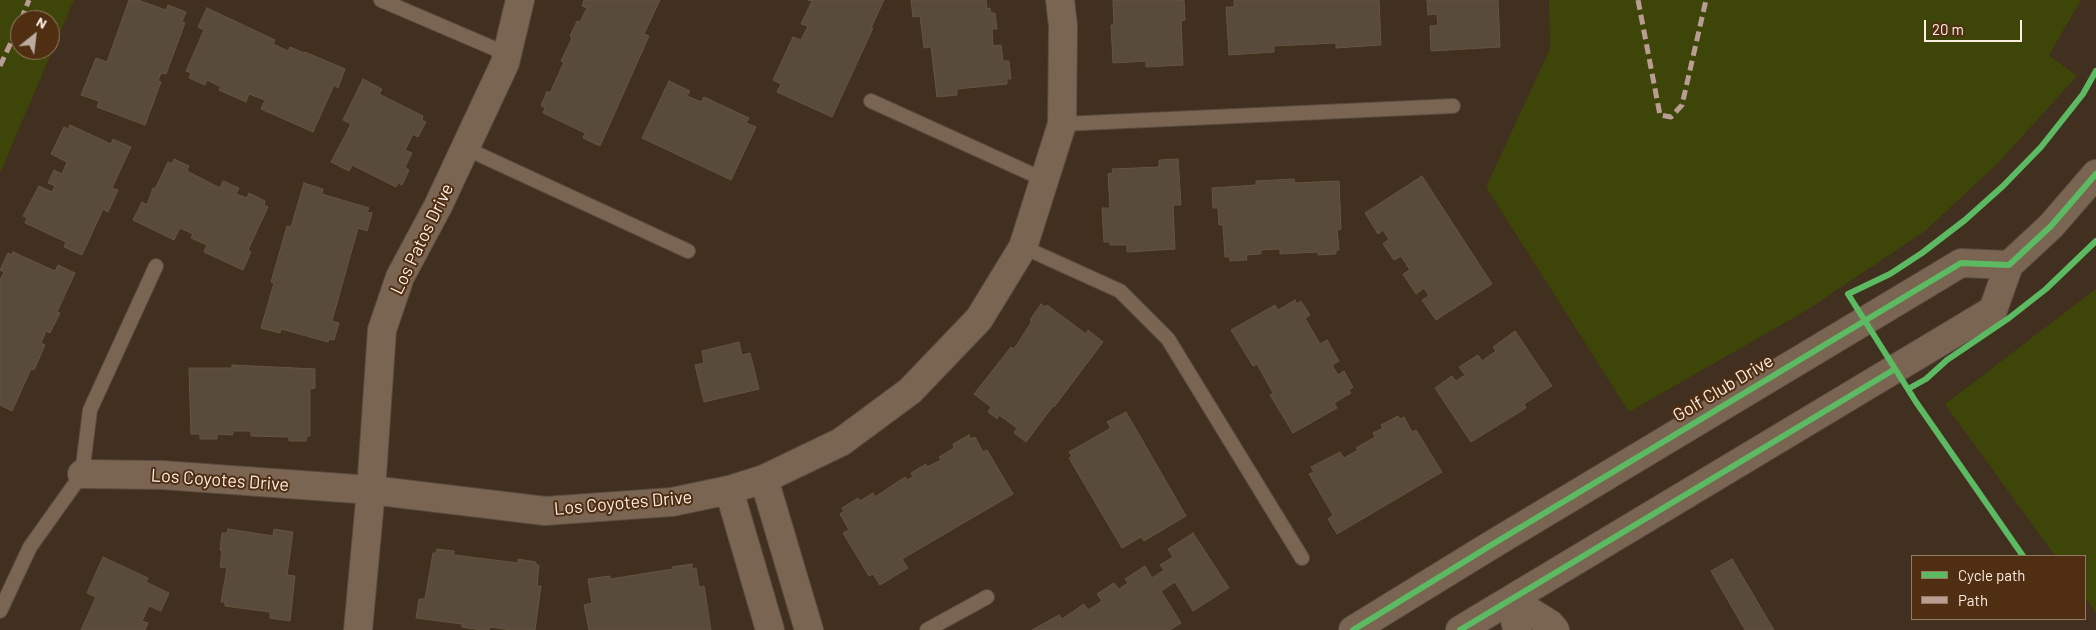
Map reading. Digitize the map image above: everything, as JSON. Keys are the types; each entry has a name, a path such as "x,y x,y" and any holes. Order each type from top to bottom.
{"street":[{"name":"Los Patos Drive","path":"358,630 371,490 382,330 400,277 438,206 505,63 520,0"},
{"name":"Los Coyotes Drive","path":"82,474 162,475 371,490 545,511 672,502 729,490 764,479 841,442 910,391 979,319 1024,247 1062,124 1064,26 1060,0"},
{"path":"1460,630 1993,310 2009,265 2050,226 2096,174"},
{"name":"Golf Club Drive","path":"1353,630 1961,263 2009,265"},
{"path":"764,479 809,630"},
{"path":"729,490 770,630"},
{"path":"1511,600 1517,630"},
{"path":"1511,600 1550,624 1555,630"}],"lane":[{"path":"381,0 507,54"},
{"path":"871,100 1045,180"},
{"path":"1062,124 1453,106"},
{"path":"465,148 688,251"},
{"path":"1024,247 1120,291 1168,339 1302,558"},
{"path":"0,611 30,547 82,474 90,410 156,266"},
{"path":"927,630 987,596"}],"green space":[{"path":"0,0 74,0 60,33 60,10 10,10 10,60 48,60 0,173"},
{"path":"1549,0 2081,0 2049,55 2077,76 1998,163 1925,231 1807,310 1629,412 1486,187 1550,49"},
{"path":"2096,289 2096,613 2086,599 2086,555 2054,555 1945,404"}],"building":[{"path":"129,0 138,0 166,10 168,5 186,12 182,22 185,23 166,74 161,73 158,81 161,82 145,125 97,107 99,101 81,95 96,58 107,62"},
{"path":"584,0 660,0 644,34 649,36 600,146 583,138 585,133 543,113 545,108 541,106 547,91 550,93 564,62 561,61 572,38 570,36 577,21 580,22 587,8 582,6"},
{"path":"808,0 884,0 832,117 777,92 781,84 773,80 793,37 801,40 808,26 801,24 812,1"},
{"path":"911,0 986,0 987,9 990,8 991,13 995,13 997,29 992,29 993,46 1001,45 1003,61 1009,61 1011,79 1007,79 1007,84 957,89 957,95 937,97 931,47 924,48 920,16 913,17"},
{"path":"1113,0 1184,0 1185,20 1181,21 1183,65 1146,67 1146,61 1113,63 1111,25 1114,25"},
{"path":"1234,0 1379,0 1381,45 1336,48 1336,43 1274,46 1274,52 1229,55 1226,7 1234,7"},
{"path":"1427,0 1498,0 1500,47 1431,51 1430,26 1438,25 1437,14 1428,15"},
{"path":"207,8 275,40 273,44 288,51 290,47 345,69 338,88 334,85 313,132 261,109 265,100 249,94 246,102 219,90 221,87 207,80 205,85 189,78 191,73 186,71 204,30 198,27"},
{"path":"363,79 382,89 379,94 423,116 422,120 426,122 418,137 413,134 405,150 412,153 405,167 409,170 402,185 398,183 396,187 352,165 349,171 331,162 351,124 343,120"},
{"path":"669,81 690,91 687,96 701,102 704,97 749,118 746,123 756,127 731,180 642,138"},
{"path":"70,125 111,144 113,139 131,147 112,188 118,190 108,212 103,209 82,255 64,247 66,242 25,223 27,218 23,216 39,186 52,192 55,186 48,183 54,170 62,174 67,162 51,154 64,127 68,129"},
{"path":"174,159 189,166 187,171 220,188 223,181 239,188 236,194 247,198 249,193 265,201 264,205 268,207 248,250 251,252 243,270 204,252 207,245 191,238 193,234 180,228 174,240 133,220 142,202 147,205 153,188 155,189 168,162 172,164"},
{"path":"1178,159 1181,205 1173,205 1175,249 1127,252 1127,245 1110,245 1110,242 1104,242 1102,208 1110,208 1108,174 1113,173 1112,169 1159,167 1159,160"},
{"path":"1422,176 1492,284 1436,320 1422,300 1429,296 1424,288 1416,294 1403,274 1410,270 1401,256 1394,260 1383,244 1389,239 1383,230 1378,234 1365,213"},
{"path":"1294,179 1295,183 1339,181 1341,229 1337,230 1339,250 1336,250 1336,254 1318,255 1318,252 1280,254 1280,249 1261,250 1261,254 1246,255 1247,260 1230,261 1230,257 1225,257 1223,225 1219,225 1218,208 1213,208 1212,188 1256,185 1256,181"},
{"path":"304,183 323,189 322,194 369,208 367,212 372,213 367,231 358,228 332,321 339,323 334,340 329,339 328,342 281,329 280,333 261,328 274,283 271,282 287,226 291,227"},
{"path":"13,252 55,271 58,265 75,273 57,312 60,313 50,333 46,331 41,343 45,345 34,370 31,369 12,411 0,405 0,280 4,272 0,270 8,253 12,255"},
{"path":"1295,300 1297,304 1301,301 1310,315 1305,318 1320,344 1327,340 1339,361 1332,365 1338,375 1344,371 1353,387 1349,390 1351,393 1334,403 1337,408 1293,433 1270,395 1273,393 1257,364 1253,366 1231,330 1275,305 1278,310"},
{"path":"1041,304 1045,307 1047,305 1086,334 1088,330 1103,342 1026,442 1014,433 1017,428 999,415 997,419 988,412 991,407 974,394 1011,347 1014,349"},
{"path":"1515,331 1552,386 1524,404 1526,408 1471,442 1435,388 1452,376 1456,381 1465,375 1459,367 1478,355 1482,361 1496,351 1493,347"},
{"path":"739,342 742,355 750,353 759,389 704,402 695,365 704,363 702,351"},
{"path":"232,365 315,369 315,388 310,389 310,436 307,436 306,441 289,441 289,437 251,436 251,431 233,431 233,435 217,434 217,439 200,439 200,434 191,434 189,368 232,368"},
{"path":"1126,412 1186,516 1144,541 1141,537 1122,548 1069,458 1072,456 1069,452 1111,428 1107,422"},
{"path":"1398,416 1400,419 1404,417 1412,432 1416,430 1442,472 1337,534 1328,519 1333,515 1309,474 1314,472 1311,467 1340,452 1344,458 1358,450 1356,448 1375,437 1373,433 1383,428 1381,425"},
{"path":"969,435 971,439 975,437 983,452 987,450 1013,494 902,559 908,568 880,585 873,574 869,576 843,533 849,530 840,514 844,511 842,508 858,498 860,501 873,493 875,497 905,477 907,480 913,477 911,473 926,464 927,467 941,460 939,457 954,448 953,444"},
{"path":"228,529 273,536 274,529 293,532 287,575 295,576 290,621 270,618 270,612 225,606 225,602 221,602 227,568 220,567 222,551 220,550 222,533 227,533"},
{"path":"1193,533 1229,588 1193,611 1175,582 1161,591 1181,623 1170,630 1032,630 1059,615 1062,619 1084,604 1088,610 1102,601 1097,594 1114,583 1119,589 1128,583 1125,579 1145,566 1152,578 1164,570 1160,565 1173,557 1168,549"},
{"path":"437,549 454,551 454,555 518,563 518,559 536,562 536,565 539,565 537,586 541,586 535,630 511,630 490,627 489,630 481,630 462,627 462,624 416,618 419,599 425,599 433,553 436,553"},
{"path":"103,557 148,578 146,582 169,593 161,611 149,606 142,621 148,623 145,630 81,630 96,597 87,593"},
{"path":"1732,559 1774,630 1745,630 1711,571"},
{"path":"692,564 692,569 696,568 699,587 704,586 711,630 589,630 584,605 592,603 588,579 610,576 610,579"}],"marked path":[{"path":"25,10 29,0"},
{"path":"1638,0 1660,115 1671,117 1682,105 1706,0"},
{"path":"0,66 10,44"}],"cycle path":[{"path":"2022,555 1916,402 1848,294 1890,274 1922,253 1965,220 2003,186 2041,147 2083,94 2096,71"},
{"path":"1353,630 1961,263 2009,265 2051,226 2096,174"},
{"path":"1908,389 1926,379 1947,360 2009,318 2046,289 2096,241"},
{"path":"1460,630 1895,369"}]}
